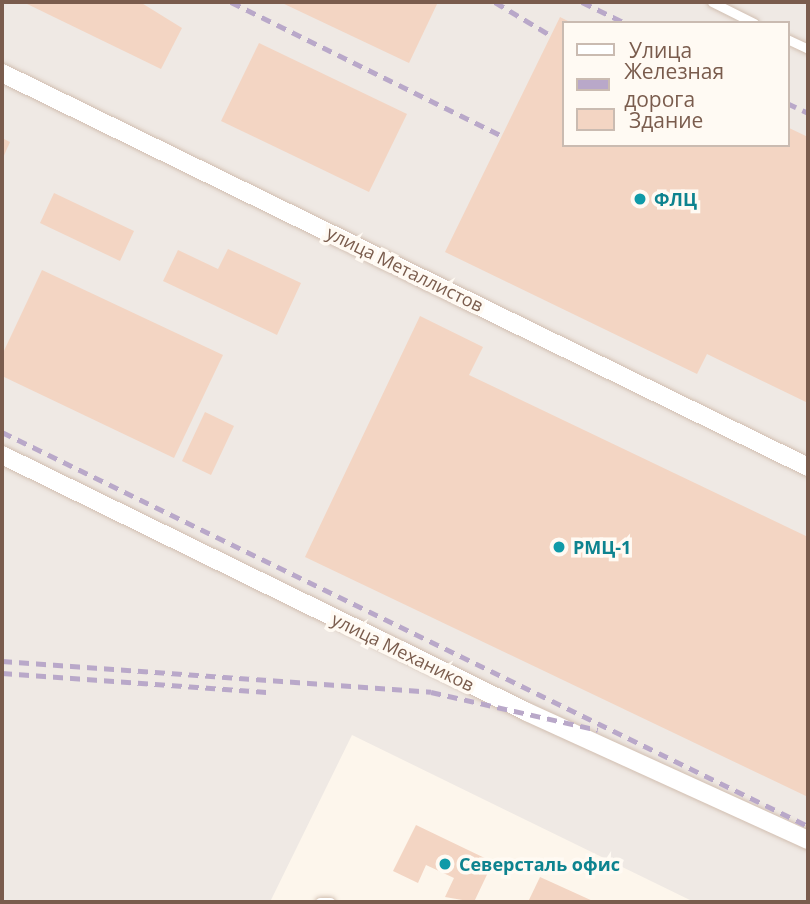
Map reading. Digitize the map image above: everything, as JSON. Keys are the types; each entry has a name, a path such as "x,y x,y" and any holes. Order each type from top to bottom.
{"street":[{"name":"улица Металлистов","path":"2,73 808,467"},
{"name":"улица Механиков","path":"2,455 527,712 808,840"}],"lane":[{"path":"712,2 750,21"},
{"path":"789,40 808,49"},
{"path":"320,902 330,902"}],"shaded area":[{"path":"2,2 808,2 808,902 694,902 352,735 270,902 2,902"}],"building":[{"path":"23,2 140,2 182,28 161,69"},
{"path":"280,2 438,2 409,63"},
{"name":"ФЛЦ","path":"560,17 568,21 562,21 562,147 789,147 789,128 808,137 808,403 707,354 697,374 445,252"},
{"path":"259,43 407,114 369,192 221,121"},
{"path":"2,138 10,142 2,160"},
{"path":"54,193 134,231 120,261 40,223"},
{"path":"228,249 301,283 277,335 163,281 178,250 218,269"},
{"path":"42,270 223,355 174,458 2,376 2,355"},
{"name":"РМЦ-1","path":"420,316 483,347 469,375 808,537 808,797 305,557"},
{"path":"205,412 234,426 211,475 182,461"},
{"name":"Северсталь офис","path":"416,825 493,862 474,902 445,897 454,878 426,865 418,883 393,871"},
{"path":"540,877 595,902 528,902"}],"railway":[{"path":"231,2 502,136"},
{"path":"495,2 550,35"},
{"path":"582,2 621,21"},
{"path":"789,104 808,113"},
{"path":"2,432 808,826"},
{"path":"2,661 431,692 598,730"},
{"path":"2,673 269,692"}],"place":[{"name":"ФЛЦ","path":"640,199"},
{"name":"РМЦ-1","path":"559,547"},
{"name":"Северсталь офис","path":"445,864"}]}
